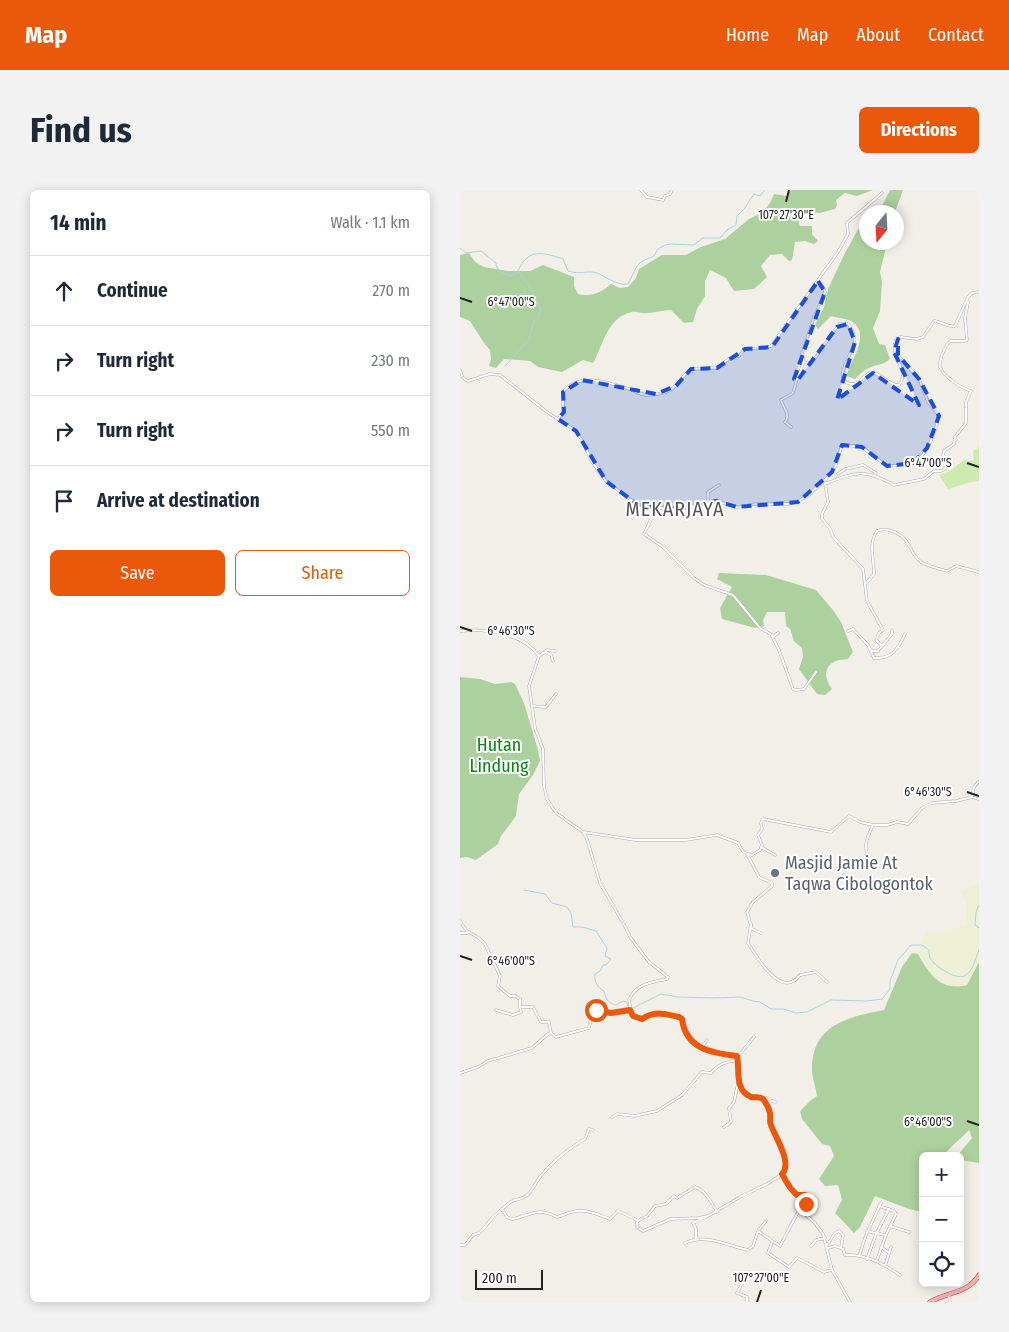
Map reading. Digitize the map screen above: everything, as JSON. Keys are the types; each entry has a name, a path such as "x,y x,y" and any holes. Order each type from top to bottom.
{"highway":[{"path":"930,1302 939,1296 970,1286 979,1275"}],"street":[{"path":"641,190 647,197 663,200 672,190"},
{"path":"558,419 563,412 563,392 567,387 582,380 600,382 644,395 656,394 667,392 676,386 691,369 717,368 730,358 739,356 746,349 771,346 841,247 848,232 847,224 882,193"},
{"path":"792,427 785,422 787,414 781,399 793,393 804,362 802,354 825,291 818,281"},
{"path":"804,362 811,364 837,327 840,324 848,324 851,326 855,342 843,370 842,376 846,382 856,384 867,374 874,373 893,385 898,385 901,382 903,373 894,348 896,340 900,337 922,338 926,336 934,321 954,327 958,323 971,294 979,292"},
{"path":"825,482 866,472 894,485 924,479 934,472 946,470 948,461 944,451 954,444 955,437 966,423 966,402 971,391 961,387 948,376 941,369 940,363 946,346 950,341 964,342 967,340 964,318 968,300"},
{"path":"460,370 463,378 468,381 490,374 500,375 547,412 576,430 592,462 606,481 638,504 678,509 716,501 737,508 756,504 789,504 806,497 825,482 831,474 841,448 845,445 862,446 884,465 891,466 914,462 920,458 928,448 938,423 938,413 928,402 919,379 897,354 898,339"},
{"path":"831,474 835,476 845,469 863,465 874,471 875,475"},
{"path":"825,482 828,502 822,514 822,519 834,538 862,569 866,598 883,630 879,633 876,640 882,646"},
{"path":"708,504 708,492 719,485"},
{"path":"656,507 644,534 663,547 694,578 704,585 733,595 760,628 772,636 793,689 804,689 816,672"},
{"path":"865,584 874,574 872,545 875,533 881,529 890,530 903,536 918,558 923,562 947,571 956,566 979,572"},
{"path":"848,631 854,629 858,632 870,649 871,655 881,660 900,645 905,634"},
{"path":"870,649 878,651 892,634 892,630"},
{"path":"460,631 486,631 504,634 532,647 539,656"},
{"path":"772,636 778,633"},
{"path":"556,651 547,650 539,656 529,684 535,728 543,749 544,786 547,799 556,813 583,832 587,839 600,884 630,937 650,963 668,977 637,988 630,996 629,1007 633,1016 642,1019 657,1012 681,1018 684,1030 691,1042 718,1054 736,1056 738,1059"},
{"path":"545,652 553,660"},
{"path":"532,706 546,707 556,694"},
{"path":"972,797 974,786 978,782"},
{"path":"746,854 753,855 761,847 762,843 758,835 762,830 761,823 763,819 830,832 851,816 860,822 874,825 887,825 897,822 908,824 922,809 930,804 972,797 979,799"},
{"path":"871,866 865,860 868,856 865,842 874,825"},
{"path":"583,832 636,840 686,840 717,835 739,843 741,850 746,854 759,877 772,883 772,886 752,903 747,912 752,929 760,933"},
{"path":"761,847 775,855"},
{"path":"460,921 466,931 485,944 500,976 498,986 510,996 520,999 521,1012 512,1015 496,1010"},
{"path":"751,924 748,943 768,973 786,983 794,982 800,975 816,972 827,982"},
{"path":"460,933 471,933"},
{"path":"520,1007 533,1007 541,1022 549,1023"},
{"path":"552,1019 549,1023 551,1033 556,1037 589,1028 592,1012 595,1010 611,1013 629,1007"},
{"path":"460,1073 478,1067 488,1061 532,1048 551,1033"},
{"path":"724,1127 731,1122 729,1108 733,1104 738,1091 738,1059 754,1037"},
{"path":"702,1047 707,1040"},
{"path":"612,1117 618,1114 634,1116 657,1111 682,1096 702,1072 712,1073 715,1067 738,1059"},
{"path":"696,1240 696,1230 693,1222 717,1212 740,1197 769,1183 785,1170 786,1163 770,1123 770,1113 766,1103 761,1097 752,1097 746,1093 738,1081"},
{"path":"766,1103 772,1100 776,1102"},
{"path":"460,1245 465,1245 473,1235 479,1233 502,1209 514,1200 521,1200 526,1196 535,1186 540,1176 550,1166 585,1138 589,1129 593,1130"},
{"path":"758,1231 781,1247 800,1210 806,1204 808,1197 796,1194 789,1188 782,1174"},
{"path":"637,1221 647,1216 655,1206 666,1204 674,1196 677,1198 695,1187 700,1188 717,1212"},
{"path":"859,1256 881,1203"},
{"path":"877,1260 896,1213 879,1206"},
{"path":"502,1209 507,1216 512,1218 538,1211 557,1217 572,1212 599,1213 610,1219 617,1211 637,1220 638,1228 643,1230 671,1219 706,1216"},
{"path":"866,1258 889,1209"},
{"path":"800,1210 819,1226 825,1238 832,1270 850,1302"},
{"path":"686,1243 696,1240 715,1241 748,1250 754,1246 758,1231 766,1221"},
{"path":"890,1226 909,1232"},
{"path":"827,1246 835,1233 839,1231 843,1235 841,1248"},
{"path":"868,1231 886,1235"},
{"path":"811,1246 816,1240 825,1238"},
{"path":"772,1242 768,1253 789,1267 797,1258 824,1272 832,1270"},
{"path":"827,1246 841,1248 844,1250 844,1255 877,1260 900,1275"},
{"path":"881,1247 888,1252"},
{"path":"886,1266 888,1252 891,1247"},
{"path":"747,1302 747,1297 737,1292 749,1272"},
{"path":"948,1294 950,1302"}],"highlighted area":[{"path":"818,281 825,292 794,379 797,381 837,327 848,324 855,342 837,400 873,373 919,405 894,352 898,339 898,355 919,379 939,416 927,448 913,463 887,466 862,447 842,445 832,472 798,502 737,507 716,501 678,509 638,505 606,481 576,431 558,419 564,412 563,392 582,380 656,394 676,386 691,369 717,368 745,349 772,347"}],"green space":[{"path":"791,190 873,190 857,196 845,193 836,200 837,205 835,209 820,213 806,211 797,217 800,226 812,226 812,234 818,241 814,244 805,241 795,242 792,260 789,261 782,254 770,255 761,266 767,277 754,289 734,291 726,278 710,270 705,281 705,296 697,309 693,322 684,323 671,310 645,313 634,312 624,315 611,326 593,363 583,360 562,372 538,367 530,361 504,359 496,368 489,366 491,359 490,350 470,321 460,317 460,255 469,253 475,262 484,267 508,271 530,271 543,265 574,277 574,286 578,294 592,295 611,284 620,288 628,287 636,278 639,269 662,255 686,255 701,247 725,239 749,219 763,212 774,194 787,196"},
{"path":"890,190 903,190 898,205 882,205"},
{"path":"859,228 859,250 885,250 880,272 882,282 880,311 873,328 879,344 885,345 890,359 867,369 855,379 846,376 860,340 857,326 849,320 831,316 818,329 815,325 824,307 828,289"},
{"path":"979,447 979,481 948,489 939,475 951,470 964,460 972,461 974,459 973,451"},
{"path":"719,573 766,575 816,590 841,622 853,652 848,659 837,660 828,667 826,678 832,689 825,695 817,694 799,669 803,657 802,648 794,641 790,629 786,626 785,612 767,612 763,620 764,626 755,628 722,619 720,608 732,587 717,579"},
{"name":"Hutan Lindung","path":"460,677 480,679 495,684 511,682 515,684 524,703 540,761 533,775 519,794 516,816 501,836 498,844 476,860 467,857 460,858"},
{"path":"979,883 979,962 967,985 957,988 940,983 928,972 918,954 926,932 949,932 957,927 966,925 967,903 960,891"},
{"path":"912,953 918,954 937,980 950,986 958,986 967,985 979,962 979,1163 964,1161 964,1152 960,1152 972,1138 969,1130 947,1152 919,1152 919,1211 875,1196 860,1227 854,1233 835,1213 842,1200 838,1185 825,1186 819,1179 834,1156 830,1146 822,1144 802,1119 800,1111 817,1096 812,1069 818,1042 835,1025 858,1016 884,1010 902,967"}],"waterway":[{"path":"505,366 529,340 533,322 541,310 531,290 518,271 526,258 536,254 549,255 563,259 568,271 597,273 616,282 628,284 637,266 642,261 654,256 658,249 665,245 694,245 703,238 720,238 728,229 736,225 737,216 754,194 760,196 765,190"},
{"path":"460,248 466,253 481,251 496,263 496,266 502,273 510,276 518,272"},
{"path":"524,890 545,894 552,903 567,907 571,913 573,927 582,927 596,931 607,948 605,956 611,959 595,974 596,984 604,991 609,1002 616,1005 623,1001 627,1002 628,1007 633,1008 661,994 678,997 740,997 760,1002 771,1009 784,1009 796,1013 807,1012 831,1000 867,1001 882,999 890,989 890,981 898,960 911,945 922,945 929,950 930,958 936,965 952,975 962,977 969,973 973,967 979,950"},
{"path":"979,905 976,912 975,925 979,928"}],"place":[{"name":"Masjid Jamie At Taqwa Cibologontok","path":"775,873"}],"district":[{"name":"MEKARJAYA","path":"675,509"}],"route":[{"path":"596,1010 611,1013 630,1010 633,1016 642,1019 647,1015 657,1012 679,1017 682,1019 684,1030 695,1045 718,1054 737,1056 738,1080 742,1089 752,1097 763,1099 770,1112 770,1123 786,1163 785,1171 782,1174 785,1182 797,1195 808,1197 806,1204"}]}
